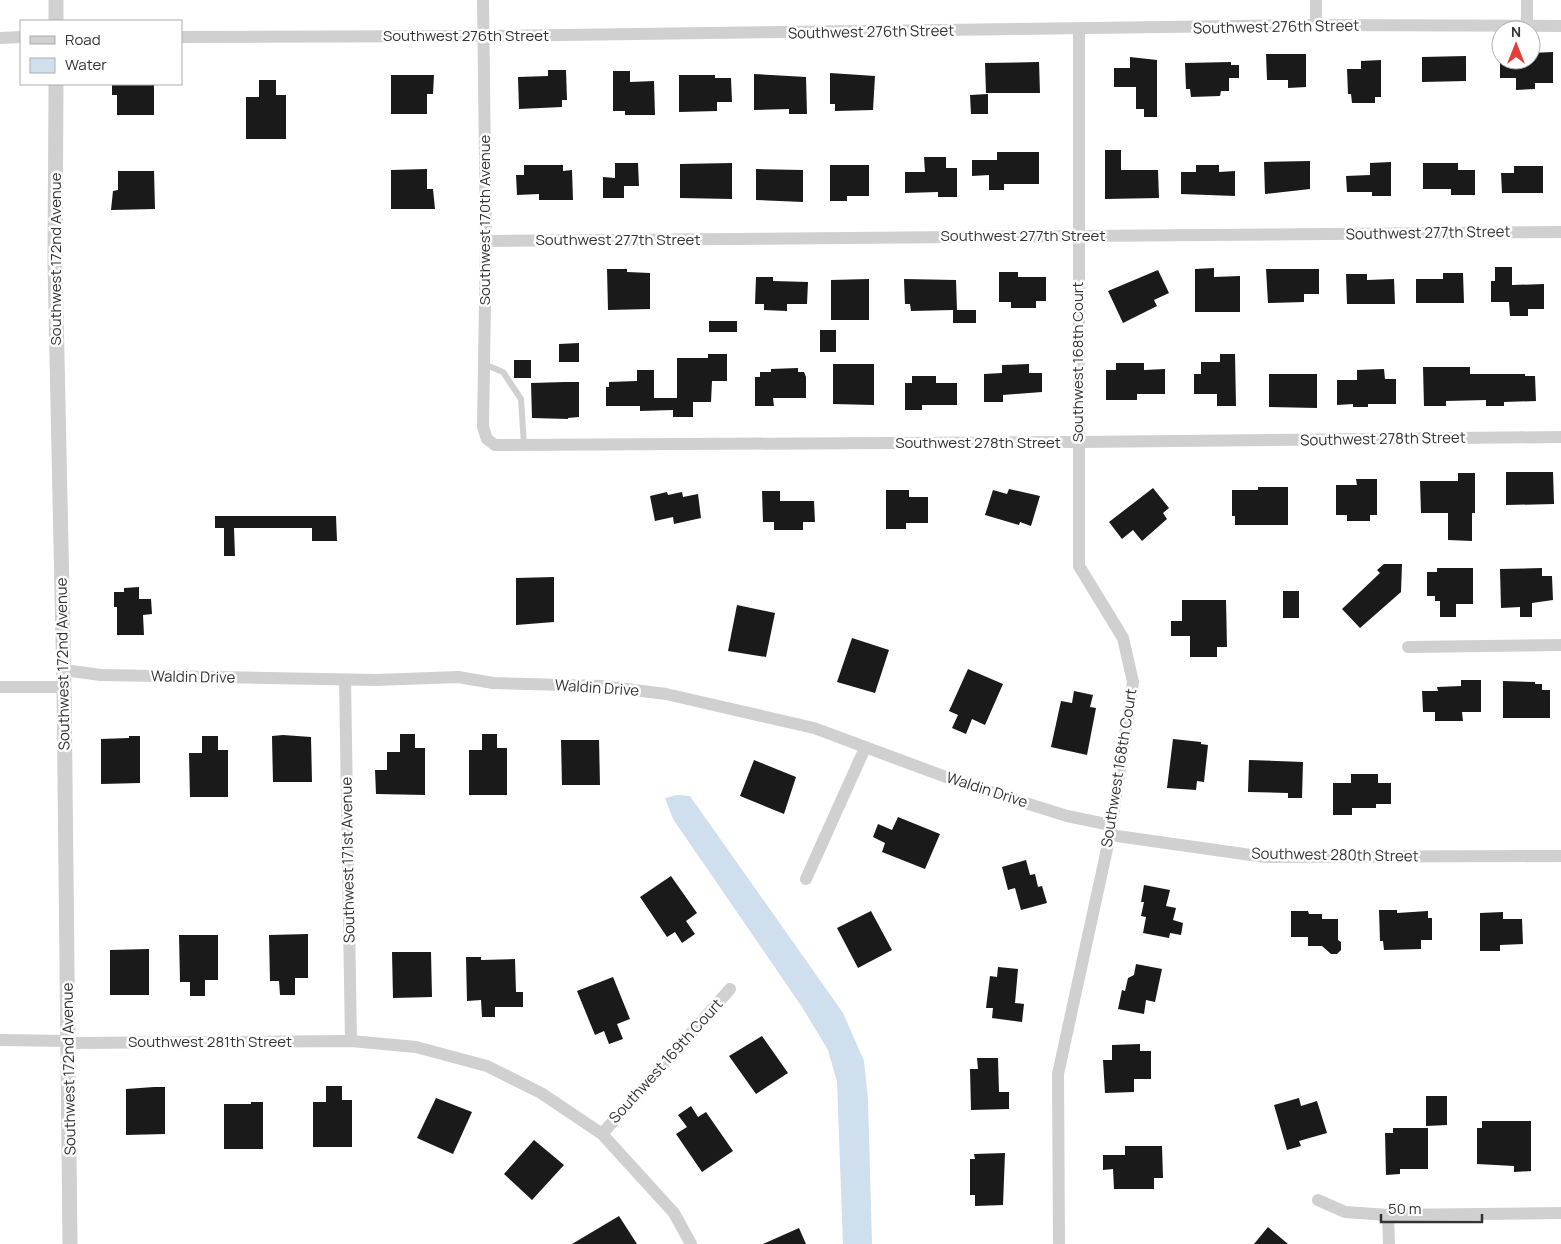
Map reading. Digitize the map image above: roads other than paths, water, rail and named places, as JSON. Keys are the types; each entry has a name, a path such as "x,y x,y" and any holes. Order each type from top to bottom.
{"street":[{"path":"56,0 56,20"},
{"name":"Southwest 170th Avenue","path":"483,0 486,241 483,427 487,439"},
{"path":"1316,0 1316,25"},
{"path":"1527,0 1527,20"},
{"name":"Southwest 276th Street","path":"182,37 1079,30 1316,25 1491,26"},
{"name":"Southwest 276th Street","path":"1541,26 1561,26"},
{"name":"Southwest 168th Court","path":"1060,1244 1058,1074 1110,830 1133,682 1123,638 1079,566 1079,30"},
{"path":"0,38 20,38"},
{"name":"Southwest 172nd Avenue","path":"56,85 55,262 64,670 70,1241"},
{"name":"Southwest 277th Street","path":"486,241 1561,232"},
{"name":"Southwest 278th Street","path":"487,439 495,445 524,445 1561,437"},
{"path":"1408,647 1561,646"},
{"name":"Waldin Drive","path":"64,670 102,675 345,680 458,677 493,683 602,686 666,694 814,728 866,748 1110,830"},
{"name":"Southwest 171st Avenue","path":"345,680 351,1041"},
{"path":"0,687 64,687"},
{"path":"806,879 866,748"},
{"name":"Southwest 280th Street","path":"1110,830 1265,857 1561,856"},
{"name":"Southwest 169th Court","path":"602,1134 730,989"},
{"name":"Southwest 281th Street","path":"0,1040 69,1042 351,1041 416,1047 487,1066 541,1093 602,1134 674,1213 692,1244"},
{"path":"1318,1200 1345,1212 1388,1215 1561,1213"},
{"path":"1388,1215 1389,1244"}],"lane":[{"path":"484,364 503,372 521,399 524,445"}],"water":[{"path":"677,795 690,796 843,1013 864,1061 868,1099 872,1244 843,1244 837,1082 828,1050 802,1007 673,819 665,798"}]}
